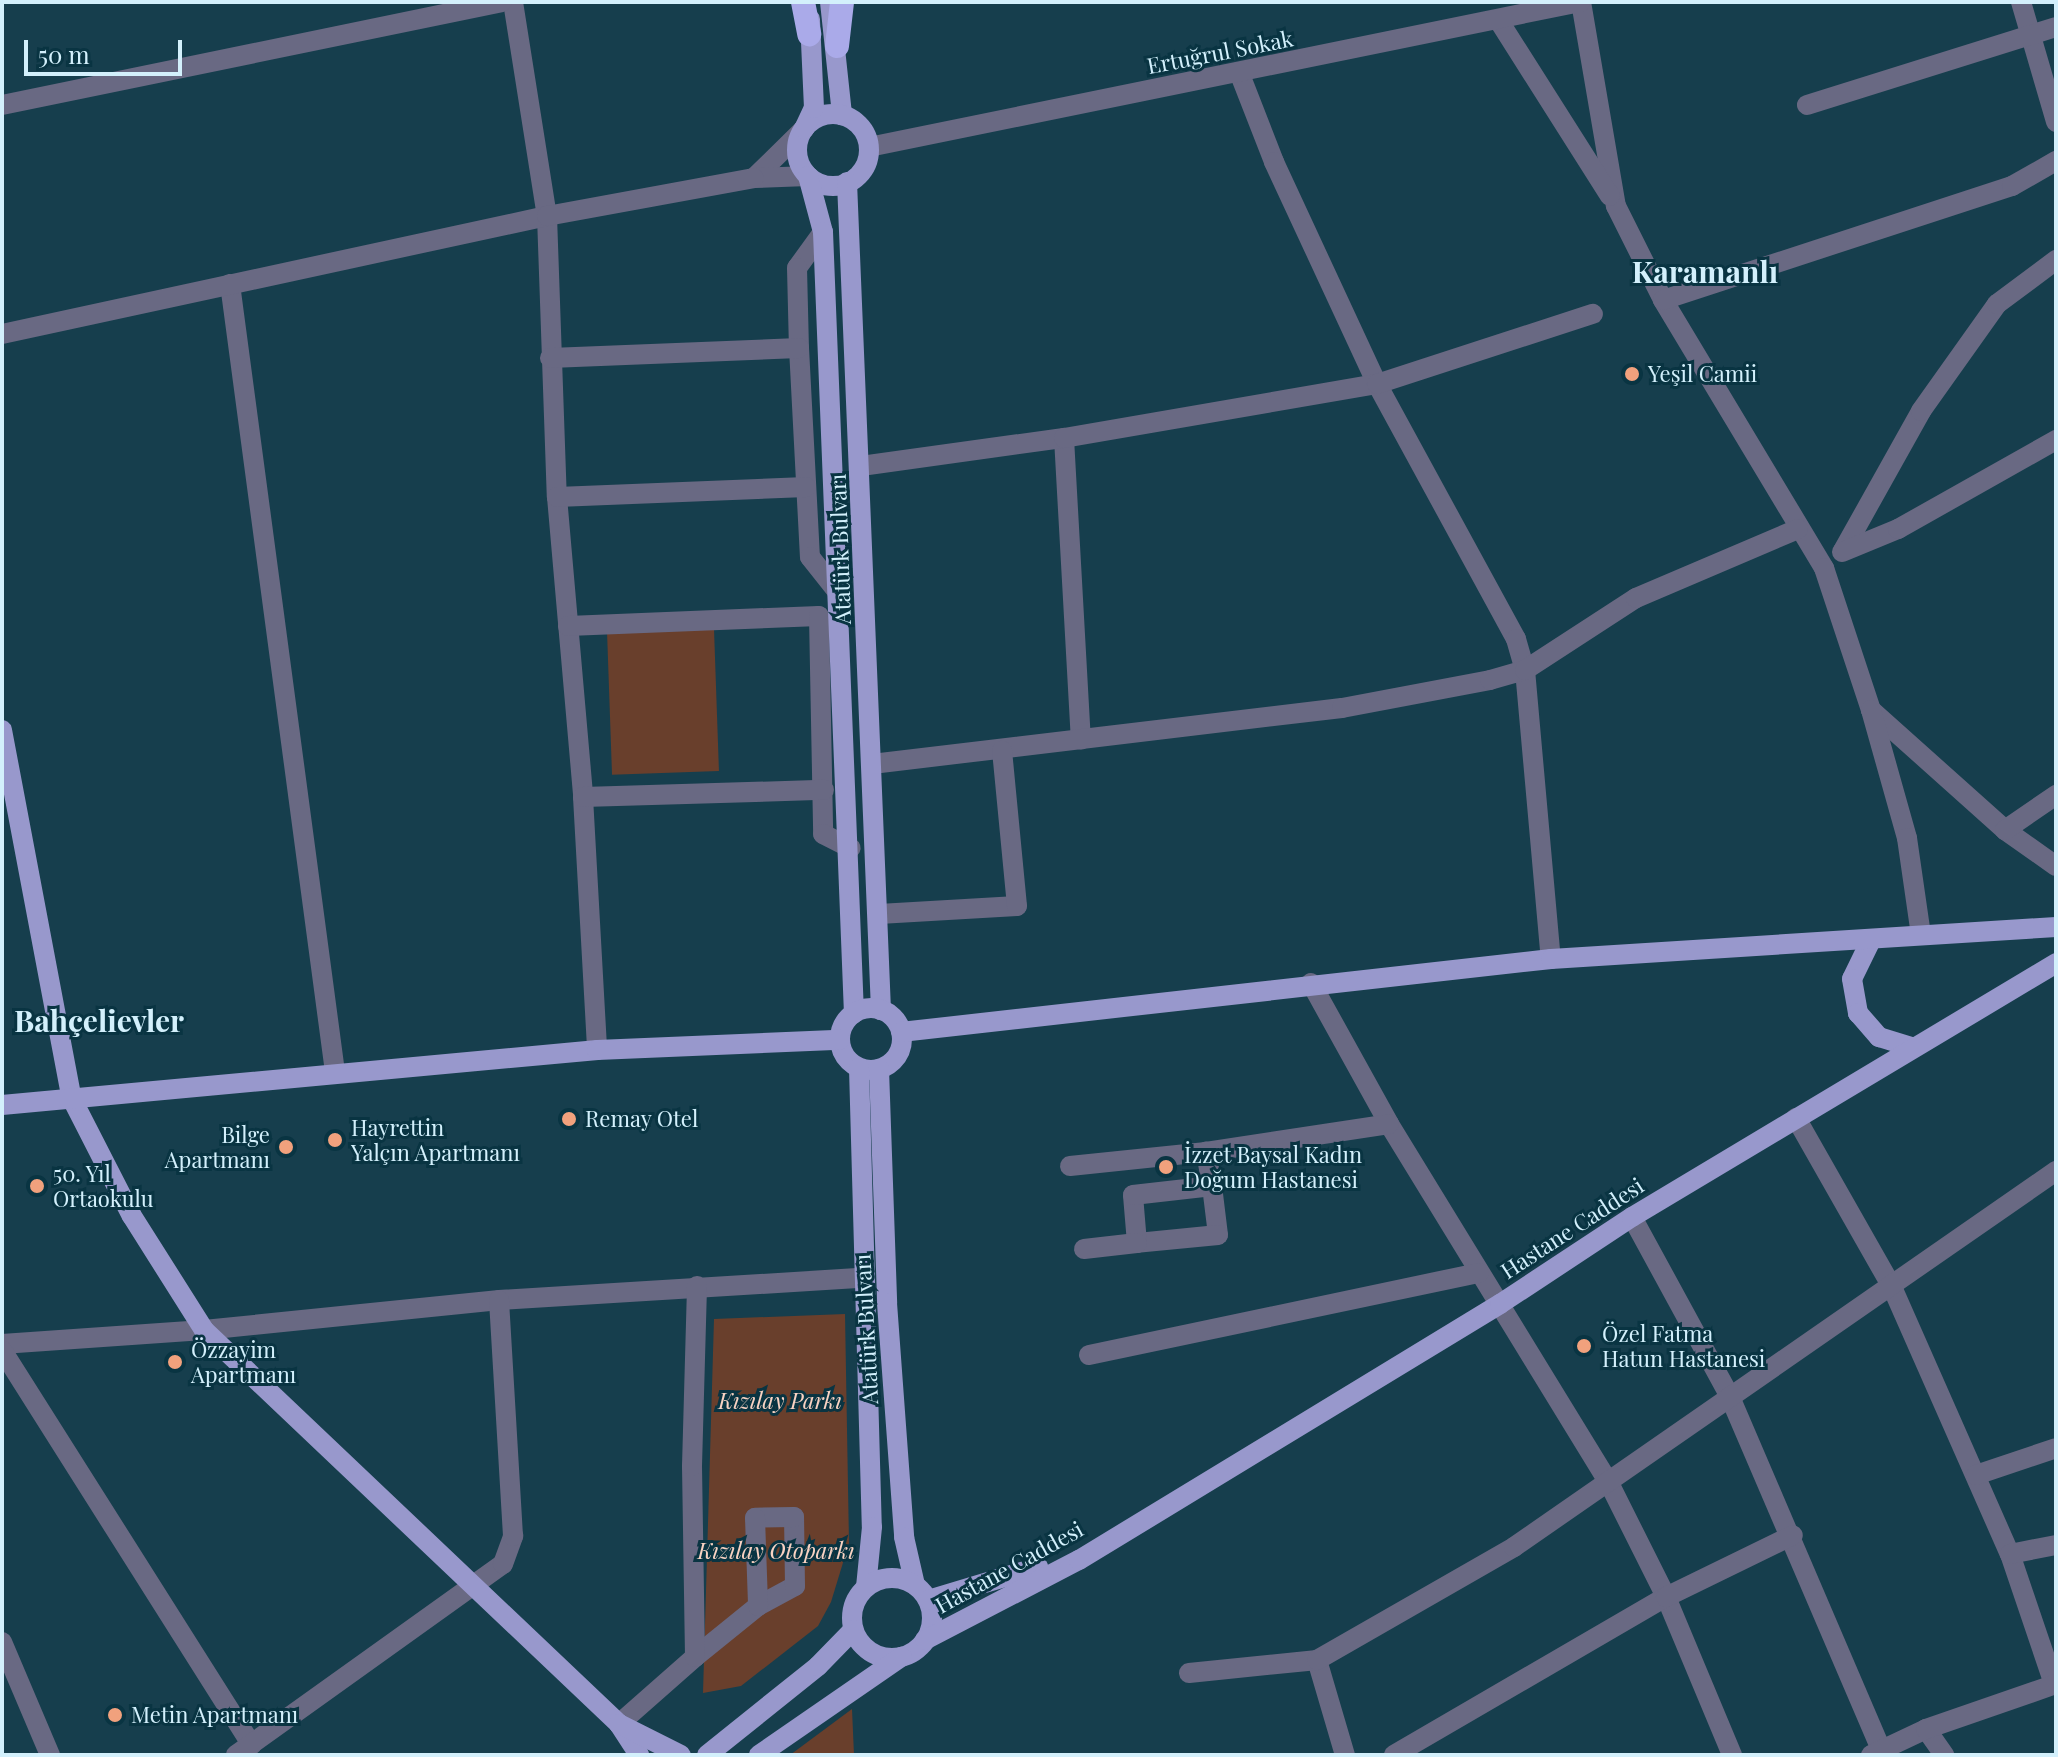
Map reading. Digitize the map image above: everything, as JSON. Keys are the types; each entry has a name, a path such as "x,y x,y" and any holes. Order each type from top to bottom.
{"highway":[{"path":"803,2 809,34"},
{"path":"837,46 842,2"}],"main road":[{"path":"804,129 818,117 842,115 862,128 869,147 861,173 847,182 829,186 808,176 797,156 804,129 814,108 810,2"},
{"path":"830,2 842,115"},
{"name":"Atatürk Bulvarı","path":"808,176 823,232 851,848 854,1013"},
{"name":"Atatürk Bulvarı","path":"847,182 881,1010"},
{"path":"2,730 72,1099 132,1216 204,1330 619,1724 639,1755"},
{"path":"901,1032 1311,983 1551,959 2056,927"},
{"path":"1871,940 1852,979 1858,1013 1879,1037 1911,1047"},
{"path":"2049,967 2056,952"},
{"name":"Hastane Caddesi","path":"925,1640 1079,1560 1115,1535 1500,1304 1632,1217 2049,967"},
{"path":"881,1010 895,1019 901,1032 895,1058 869,1068 844,1055 840,1040 842,1026 854,1013 881,1010"},
{"path":"2,1105 597,1050 840,1040"},
{"name":"Atatürk Bulvarı","path":"866,1587 872,1497 861,1278 869,1068"},
{"name":"Atatürk Bulvarı","path":"869,1068 904,1537 921,1592"},
{"name":"Hastane Caddesi","path":"921,1592 1017,1576 1115,1535"},
{"path":"759,1755 901,1657 925,1640 932,1623 921,1592 888,1578 866,1587 853,1606 853,1630 872,1653 901,1657"},
{"path":"707,1755 818,1666 853,1630"},
{"path":"619,1724 681,1755"}],"street":[{"path":"2,105 502,2"},
{"path":"513,2 547,216 557,497 583,797 597,1050"},
{"path":"1581,2 1616,206"},
{"name":"Ertuğrul Sokak","path":"869,147 1581,2"},
{"path":"2021,2 2056,122"},
{"path":"1499,21 1616,206 1663,300 1824,568 1871,710 1907,838 1921,935"},
{"path":"1807,105 2056,27"},
{"path":"1239,72 1274,162 1377,384 1516,639 1525,670 1551,959"},
{"path":"754,178 804,129"},
{"path":"1663,300 2012,186 2056,161"},
{"path":"2,334 547,216 754,178 808,176"},
{"path":"823,232 797,268 799,348 810,557 840,595"},
{"path":"1824,568 1844,549 1921,411 1997,304 2056,260"},
{"path":"230,284 335,1072"},
{"path":"861,466 1064,438 1377,384 1593,314"},
{"path":"550,358 799,348"},
{"path":"1064,438 1081,740"},
{"path":"1844,549 1898,529 2056,440"},
{"path":"557,497 806,487"},
{"path":"872,764 1002,751 1342,708 1525,670 1636,598 1798,529"},
{"path":"568,626 819,616 823,834 851,848"},
{"path":"1871,710 2005,830 2056,866"},
{"path":"879,914 1017,906 1002,751"},
{"path":"583,797 824,790"},
{"path":"2005,830 2056,795"},
{"path":"1311,983 1389,1124 1609,1483 1666,1597 1732,1755"},
{"path":"1632,1217 1730,1397 1793,1535 1876,1752 1926,1729 2055,1684 2010,1554 1892,1287 1796,1118"},
{"path":"1070,1166 1206,1152 1389,1124"},
{"path":"1084,1249 1218,1235 1206,1152"},
{"path":"1189,1673 1317,1660 1514,1547 2056,1171"},
{"path":"1137,1243 1133,1195 1212,1186"},
{"path":"1089,1355 1478,1273"},
{"path":"499,1300 513,1536 503,1564 244,1750 2,1347 499,1300 861,1278"},
{"path":"695,1657 692,1466 697,1286"},
{"path":"1976,1475 2056,1448"},
{"path":"1394,1755 1666,1597 1793,1535"},
{"path":"2010,1554 2056,1545"},
{"path":"619,1724 758,1606"},
{"path":"2,1642 12,1681 50,1755"},
{"path":"1317,1660 1345,1755"},
{"path":"1926,1729 1944,1755"}],"green space":[{"path":"714,629 719,771 612,775 607,633"},
{"path":"845,1314 849,1543 831,1602 818,1626 741,1686 703,1693 714,1319"},
{"path":"852,1709 854,1755 790,1755"}],"place":[{"name":"Yeşil Camii","path":"1632,374"},
{"name":"Remay Otel","path":"569,1119"},
{"name":"Hayrettin Yalçın Apartmanı","path":"335,1140"},
{"name":"Bilge Apartmanı","path":"286,1147"},
{"name":"İzzet Baysal Kadın Doğum Hastanesi","path":"1166,1167"},
{"name":"50. Yıl Ortaokulu","path":"37,1186"},
{"name":"Özel Fatma Hatun Hastanesi","path":"1584,1346"},
{"name":"Özzayim Apartmanı","path":"175,1362"},
{"name":"Metin Apartmanı","path":"115,1715"}],"district":[{"name":"Karamanlı","path":"1705,271"},
{"name":"Bahçelievler","path":"99,1020"}],"park label":[{"name":"Kızılay Parkı","path":"780,1401"},
{"name":"Kızılay Otoparkı","path":"776,1551"}]}
